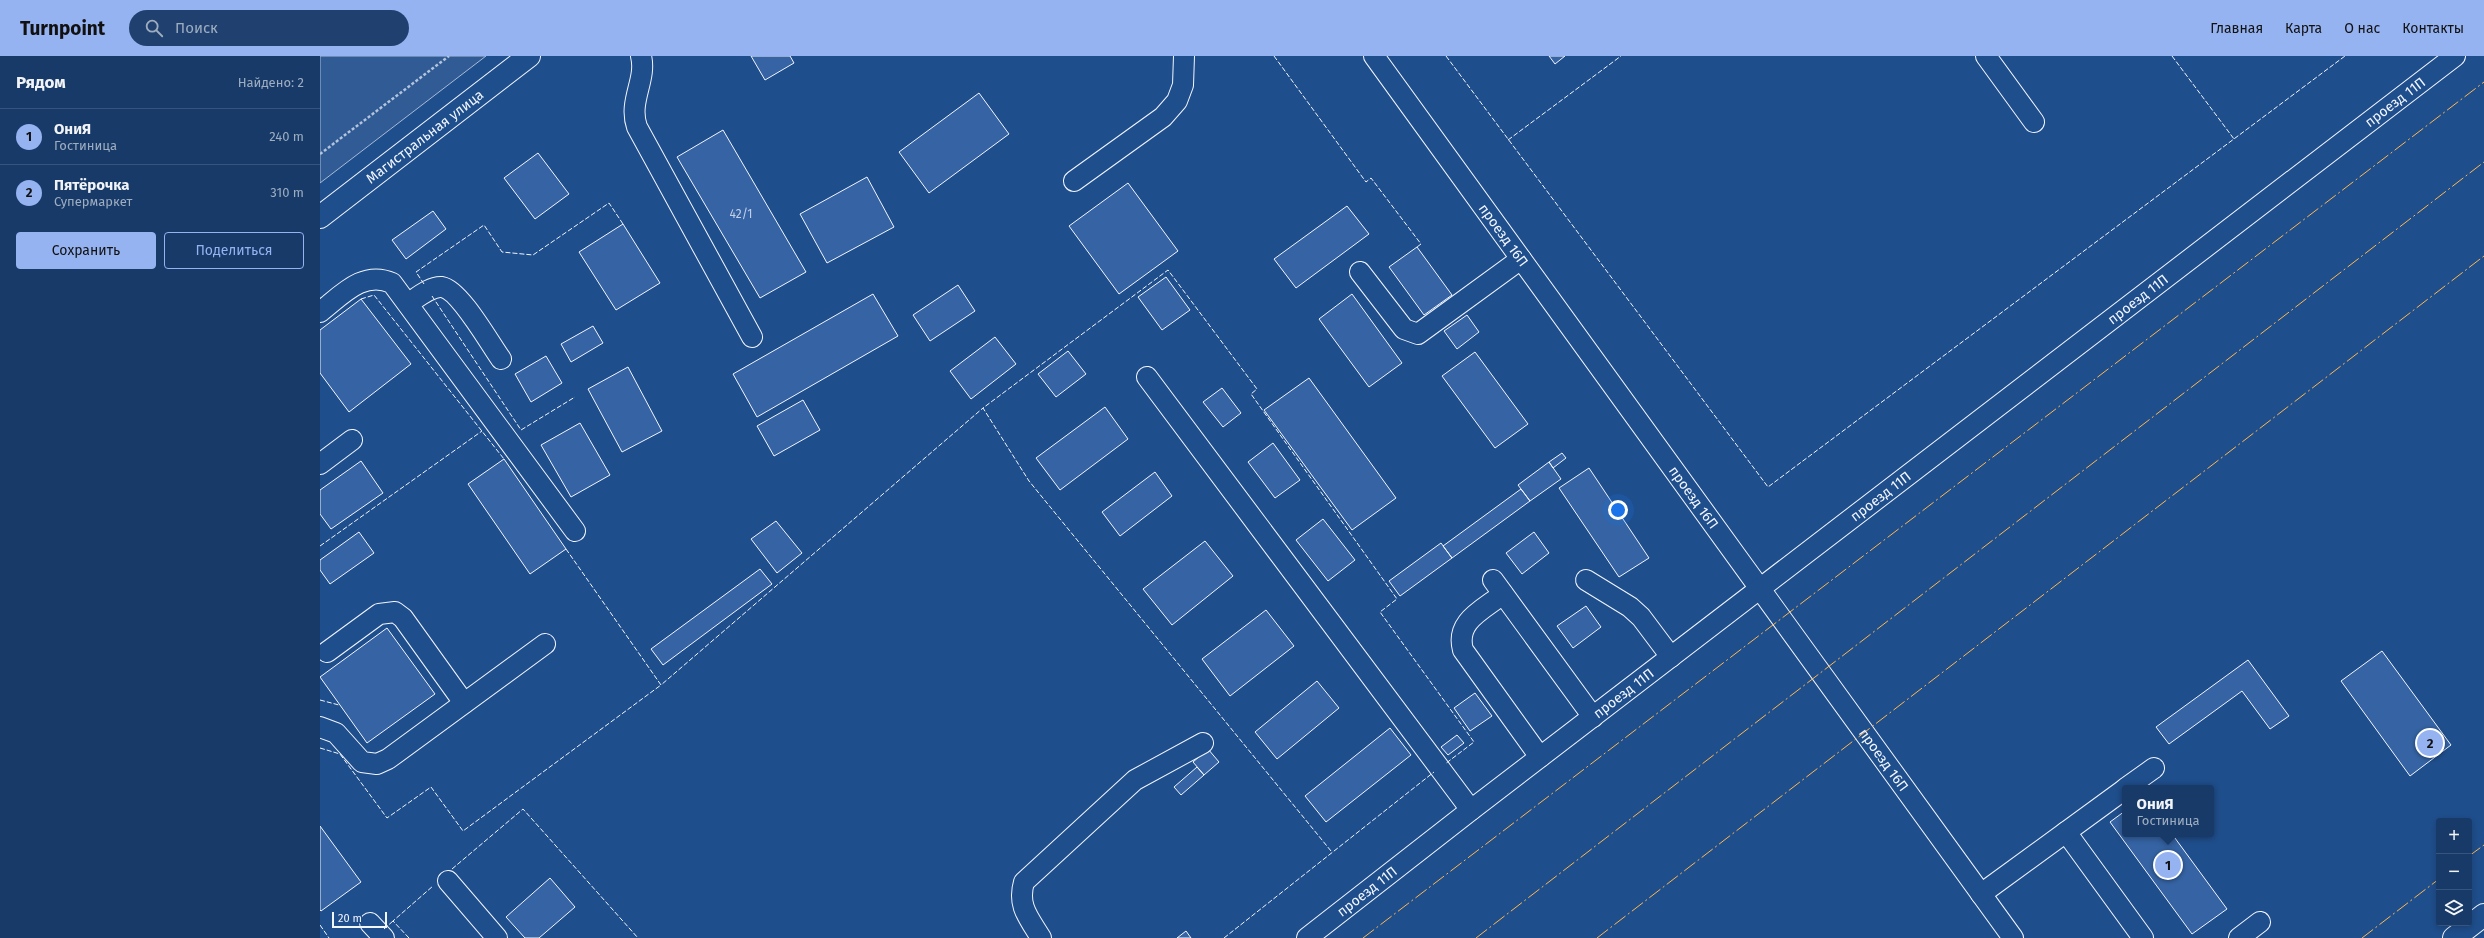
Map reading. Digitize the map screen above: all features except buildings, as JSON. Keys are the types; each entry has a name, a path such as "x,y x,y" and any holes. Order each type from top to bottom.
{"main road":[{"name":"Магистральная улица","path":"320,217 529,56"},
{"path":"2454,938 2484,915"}],"street":[{"path":"641,56 643,65 634,104 633,117 637,127 752,337"},
{"path":"1074,181 1163,116 1177,101 1183,85 1184,56"},
{"name":"проезд 16П","path":"1374,56 2013,938"},
{"path":"1986,56 2034,122"},
{"name":"проезд 11П","path":"1307,938 1471,810 2455,56"},
{"path":"1360,272 1404,329 1418,334 1521,259"},
{"path":"320,312 358,283 369,278 383,279 392,283 409,303 575,531"},
{"path":"409,303 435,288 447,289 459,300 501,359"},
{"path":"1147,377 1471,810"},
{"path":"320,464 352,440"},
{"path":"1586,580 1630,607 1671,657"},
{"path":"1540,757 1463,650 1460,640 1465,624 1498,587 1593,717"},
{"path":"327,652 378,614 395,612 403,618 464,703"},
{"path":"320,727 336,733 362,762 377,764 388,759 545,644"},
{"path":"1041,938 1022,904 1021,893 1024,882 1135,780 1203,743"},
{"path":"2130,785 2154,768"},
{"path":"1981,894 2122,791"},
{"path":"2066,832 2143,938"},
{"path":"448,881 497,938"},
{"path":"2239,938 2260,922"},
{"path":"370,923 384,938"}],"path":[{"path":"320,154 449,56"}],"shaded area":[{"path":"320,56 486,56 320,183"}],"fence":[{"path":"1274,56 1366,182 1371,178 1421,244 1417,247"},
{"path":"1446,56 1768,487 2345,56"},
{"path":"1508,140 1621,56"},
{"path":"2172,56 2234,139"},
{"path":"424,284 416,272 484,225 502,252 533,255 609,203 623,224"},
{"path":"1331,851 1029,481 983,408 1168,270 1257,389 1251,394 1397,599 1380,612 1474,742 1445,764"},
{"path":"361,299 374,295 504,459"},
{"path":"432,296 521,430 575,397"},
{"path":"566,549 661,685 983,408"},
{"path":"320,546 482,431"},
{"path":"320,748 340,754 387,818 431,787 463,831 661,685"},
{"path":"320,700 339,705"},
{"path":"1224,938 1434,772"},
{"path":"452,869 523,809 638,938"},
{"path":"409,938 393,921 433,886"},
{"path":"384,929 393,921"},
{"path":"320,925 329,938"}],"power":[{"path":"1363,938 2484,82"},
{"path":"1476,938 2484,162"},
{"path":"1597,938 2484,256"},
{"path":"2472,854 2484,845"},
{"path":"2362,938 2436,881"}],"place":[{"name":"Пятёрочка","path":"2430,743"},
{"name":"ОниЯ","path":"2168,865"}]}
